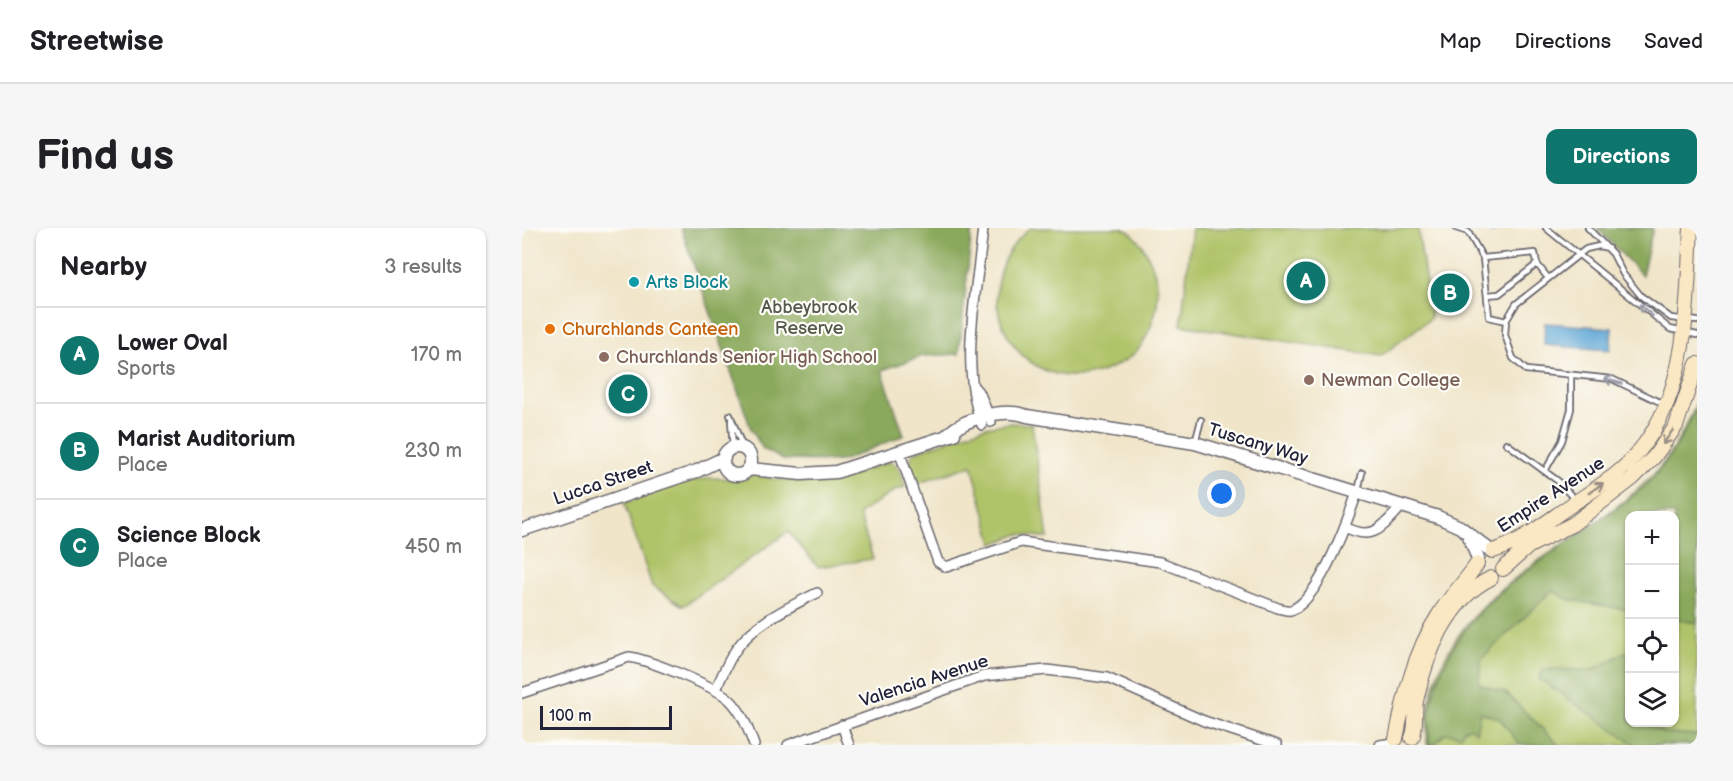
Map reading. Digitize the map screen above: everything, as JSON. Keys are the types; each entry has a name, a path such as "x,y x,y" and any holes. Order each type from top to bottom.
{"main road":[{"name":"Empire Avenue","path":"1492,551 1516,542 1618,473 1644,443 1666,405 1678,375 1691,327 1691,228"},
{"name":"Empire Avenue","path":"1503,568 1529,546 1563,531 1632,479 1654,457 1676,426 1697,364"},
{"path":"1492,551 1502,557 1503,568 1499,575 1466,595 1437,639 1418,691 1415,742 1404,736 1390,743 1426,636 1481,555 1492,551"},
{"path":"1478,562 1480,572 1491,578"}],"street":[{"path":"983,228 969,362 973,397 985,420"},
{"name":"Tuscany Way","path":"727,471 740,475 749,469 801,474 836,472 948,434 955,428 1017,412 1027,416 1195,443 1402,506 1453,524 1492,551"},
{"path":"727,471 724,458 742,450 749,469"},
{"name":"Tuscany Way","path":"742,450 782,471"},
{"path":"899,451 938,562 946,567 1021,542 1160,562 1278,608 1290,610 1301,604 1333,556 1357,493"},
{"name":"Lucca Street","path":"522,530 697,471 724,458"},
{"name":"Lucca Street","path":"697,471 727,471"},
{"path":"1345,527 1361,536 1372,534 1402,506"},
{"path":"1469,536 1478,562"},
{"path":"716,689 736,648 747,636 784,610 816,593"},
{"path":"522,693 629,657 646,659 716,689 730,700 744,718 754,745"},
{"name":"Valencia Avenue","path":"788,745 984,676 1047,670 1107,678 1204,721 1276,745"},
{"path":"842,725 849,745"}],"lane":[{"path":"1455,228 1468,232 1483,258 1489,317 1506,321"},
{"path":"1546,228 1610,278 1663,324 1691,327"},
{"path":"1588,228 1608,248 1623,274 1641,296 1671,318 1691,327"},
{"path":"1608,248 1592,246 1516,304 1506,321 1505,335 1513,358 1526,370 1612,379 1666,405"},
{"path":"1483,258 1535,253 1537,264 1548,278"},
{"path":"1487,295 1499,294 1537,264"},
{"path":"1545,471 1562,441 1571,409 1571,375"},
{"path":"742,450 731,417 742,450"},
{"path":"1195,443 1201,420"},
{"path":"1506,443 1558,481 1585,514"},
{"path":"1357,493 1362,473"}],"green space":[{"name":"Abbeybrook Reserve","path":"681,228 972,228 959,354 923,356 882,370 904,435 842,461 783,460 763,449 751,429"},
{"path":"1030,228 1121,228 1136,237 1149,257 1158,292 1151,326 1139,348 1131,356 1111,368 1079,376 1050,372 1026,358 1008,337 998,311 998,282 1008,254"},
{"path":"1192,228 1418,229 1431,318 1381,356 1181,325"},
{"path":"1597,228 1653,228 1642,275"},
{"path":"1697,402 1697,745 1427,745 1429,704 1442,664 1462,630 1517,576 1615,508 1646,482 1669,455"},
{"path":"1697,405 1697,623 1679,620 1679,511 1625,511 1625,609 1570,600 1552,591 1481,659 1479,684 1506,693 1559,745 1520,745 1500,719 1480,712 1476,732 1471,728 1464,729 1461,736 1446,733 1433,745 1429,745 1430,709 1441,671 1456,643 1474,618 1519,577 1637,493 1663,464 1688,425"},
{"path":"1009,423 1032,424 1048,538 1019,534 993,544 972,465 916,484 910,461 913,453 985,427"},
{"path":"891,461 900,470 905,487 894,491 859,514 873,559 818,567 788,532 683,606 652,586 624,503 684,482 709,478 742,479 756,474 774,479 808,482 850,475"},
{"path":"1625,652 1625,727 1653,727 1663,733 1697,735 1697,745 1636,745 1539,679 1543,669 1593,670"}],"water":[{"path":"1545,323 1612,328 1610,350 1544,345"}],"waterway":[{"path":"1486,228 1493,232"}],"place":[{"name":"Lower Oval","path":"1306,281"},
{"name":"Arts Block","path":"634,282"},
{"name":"Marist Auditorium","path":"1450,293"},
{"name":"Churchlands Canteen","path":"550,329"},
{"name":"Churchlands Senior High School","path":"604,357"},
{"name":"Newman College","path":"1309,380"},
{"name":"Science Block","path":"628,394"}]}
